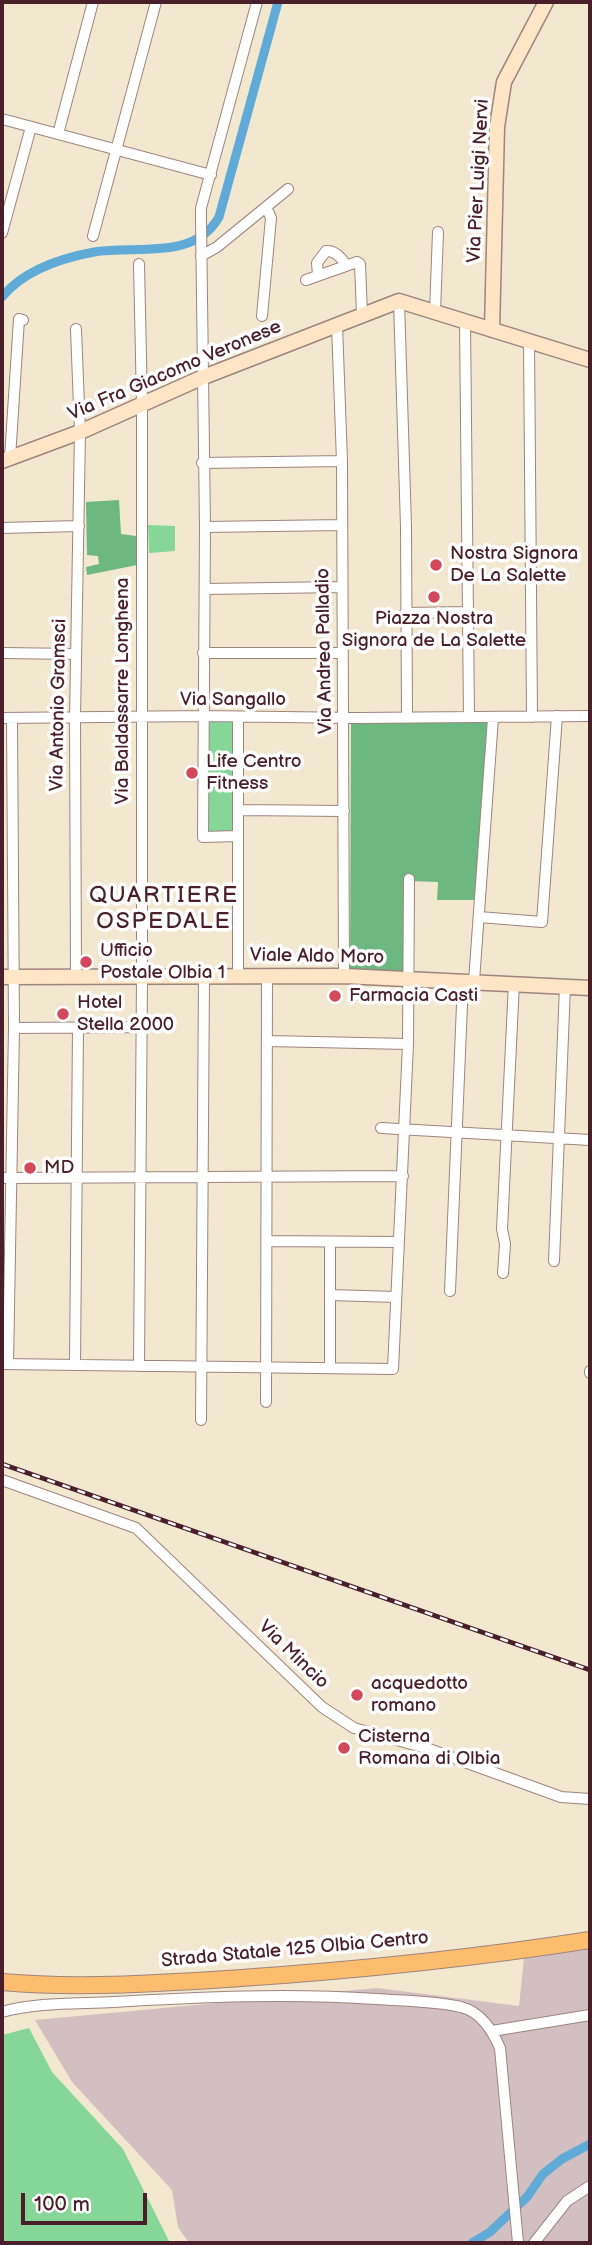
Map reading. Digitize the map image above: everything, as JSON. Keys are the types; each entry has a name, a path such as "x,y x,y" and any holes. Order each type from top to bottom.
{"main road":[{"name":"Strada Statale 125 Olbia Centro","path":"2,1982 164,1983 305,1974 590,1940"},
{"path":"2,1989 24,1984"}],"street":[{"path":"58,134 93,2"},
{"path":"93,236 156,2"},
{"path":"238,836 203,837 205,527 202,463 201,220 257,2"},
{"name":"Via Pier Luigi Nervi","path":"492,330 497,127 505,82 546,2"},
{"path":"2,119 211,174"},
{"path":"2,233 31,127"},
{"path":"201,253 217,247 288,189"},
{"path":"262,316 271,218 266,207"},
{"path":"435,312 438,232"},
{"path":"318,275 317,263 326,251 341,257 346,265"},
{"path":"306,280 357,262 360,264 362,314"},
{"name":"Via Baldassarre Longhena","path":"139,264 142,404 139,1366"},
{"path":"407,718 406,527 399,301 590,360"},
{"name":"Via Fra Giacomo Veronese","path":"4,463 201,378 399,301"},
{"path":"4,463 19,318 23,320"},
{"path":"465,321 469,717"},
{"name":"Via Andrea Palladio","path":"337,325 342,461 344,976"},
{"name":"Via Antonio Gramsci","path":"76,329 80,432 75,718 76,978"},
{"path":"529,341 532,717"},
{"path":"202,463 342,461"},
{"path":"205,527 342,525"},
{"path":"2,528 79,526"},
{"path":"205,589 341,587"},
{"path":"405,613 467,612"},
{"path":"2,653 76,654"},
{"path":"203,653 341,653"},
{"path":"479,917 542,922 557,716"},
{"name":"Via Sangallo","path":"7,719 590,716"},
{"path":"238,718 238,975"},
{"path":"450,1291 457,1133 469,981 479,917 493,718"},
{"path":"7,719 8,977 14,1028 7,1178 5,1364 393,1369 408,1044 409,878"},
{"path":"239,810 344,811"},
{"path":"201,1420 204,976"},
{"path":"266,1402 267,976"},
{"name":"Viale Aldo Moro","path":"8,977 344,976 590,988"},
{"path":"503,1273 505,1244 502,1229 514,983"},
{"path":"554,1261 565,986"},
{"path":"14,1028 141,1027"},
{"path":"75,1364 78,1029"},
{"path":"268,1041 408,1044"},
{"path":"381,1128 590,1140"},
{"path":"7,1178 403,1177"},
{"path":"267,1241 398,1242"},
{"path":"330,1242 330,1368"},
{"path":"330,1295 396,1297"},
{"name":"Via Mincio","path":"2,1480 136,1528 322,1707 354,1728 429,1749 561,1797 590,1800"},
{"path":"2,2012 42,2006 171,1998 330,1996 463,2008 483,2020 500,2048 518,2243"},
{"path":"492,2031 590,2015"},
{"path":"534,2243 567,2201 590,2186"}],"shaded area":[{"path":"590,1948 590,2243 189,2243 178,2227 172,2190 72,2082 35,2020 377,1988 519,2006 524,1958"}],"green space":[{"path":"119,500 121,534 136,536 137,565 87,575 86,567 99,564 98,556 87,555 86,502"},
{"path":"148,525 175,526 175,551 149,553"},
{"path":"234,721 235,833 206,834 208,722"},
{"path":"351,723 487,723 475,900 437,900 438,882 409,881 407,973 350,972"},
{"path":"29,2028 52,2072 123,2149 170,2243 2,2243 2,2035"}],"waterway":[{"path":"2,297 32,273 69,258 110,250 180,246 208,231 219,217 278,2"},
{"path":"472,2243 490,2232 527,2197 543,2174 562,2159 590,2144"}],"railway":[{"path":"2,1464 590,1670"}],"place":[{"name":"Nostra Signora De La Salette","path":"436,565"},
{"name":"Piazza Nostra Signora de La Salette","path":"434,597"},
{"name":"Life Centro Fitness","path":"192,773"},
{"name":"Ufficio Postale Olbia 1","path":"86,962"},
{"name":"Farmacia Casti","path":"335,996"},
{"name":"Hotel Stella 2000","path":"63,1014"},
{"name":"MD","path":"30,1168"},
{"name":"acquedotto romano","path":"357,1695"},
{"name":"Cisterna Romana di Olbia","path":"344,1748"}],"district":[{"name":"QUARTIERE OSPEDALE","path":"164,909"}]}
